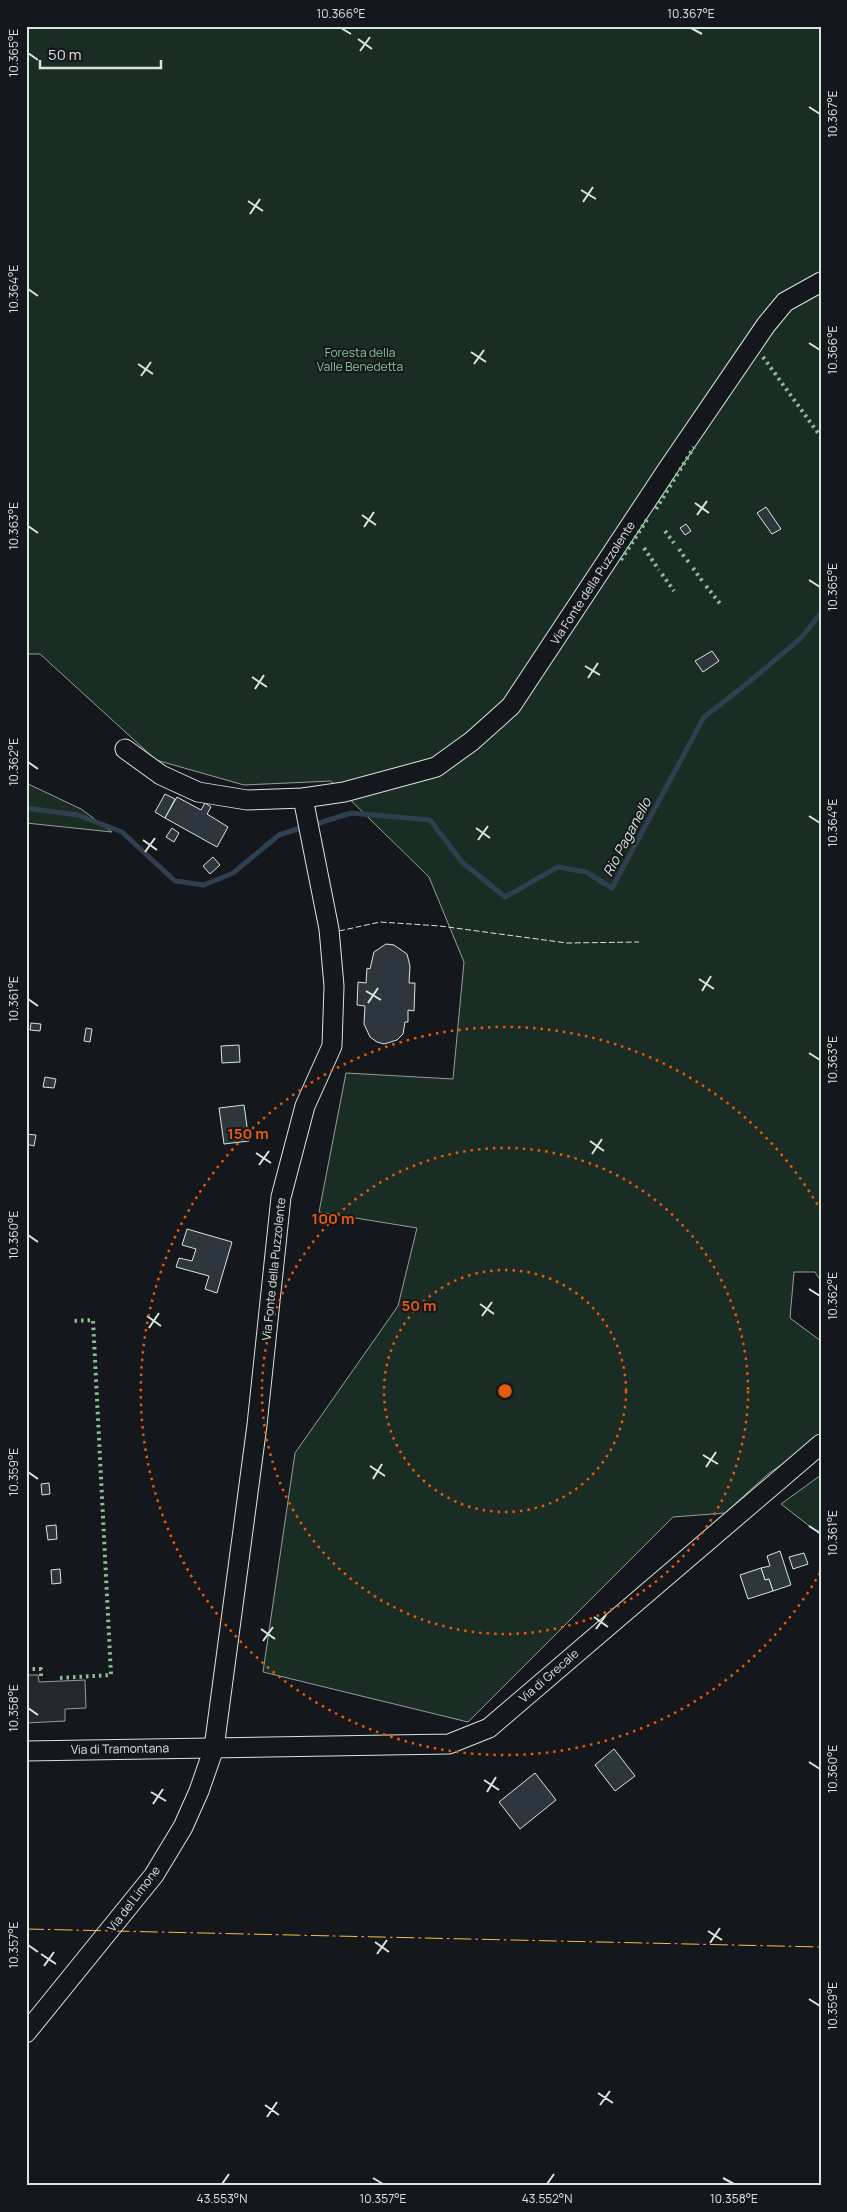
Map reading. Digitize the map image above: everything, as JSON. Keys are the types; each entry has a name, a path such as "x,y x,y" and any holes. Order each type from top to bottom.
{"street":[{"name":"Via Fonte della Puzzolente","path":"125,749 161,775 198,792 247,800 303,798 374,785 436,767 472,740 511,706 667,470 766,325 785,302 821,282"},
{"name":"Via Fonte della Puzzolente","path":"214,1748 257,1425 281,1198 303,1114 332,1046 334,986 329,930 303,798"},
{"name":"Via di Grecale","path":"214,1748 449,1744 489,1728 821,1444"},
{"name":"Via di Tramontana","path":"26,1751 214,1748"},
{"name":"Via del Limone","path":"26,2033 154,1874 182,1827 200,1791 214,1748"}],"green space":[{"name":"Foresta della Valle Benedetta","path":"26,26 821,26 821,1281 815,1272 794,1272 790,1318 821,1341 821,1437 768,1474 725,1513 673,1517 468,1722 263,1672 295,1453 398,1306 417,1228 319,1212 346,1073 453,1079 464,962 429,877 331,781 244,785 156,760 40,654 26,654"},
{"path":"26,783 81,809 112,832 26,823"},
{"path":"821,1475 821,1535 781,1504"}],"shaded area":[{"path":"26,1675 38,1675 39,1682 85,1680 86,1708 65,1709 65,1721 26,1723"}],"building":[{"path":"766,507 781,529 772,534 757,513"},
{"path":"686,524 691,531 685,535 680,528"},
{"path":"712,651 719,661 703,672 695,661"},
{"path":"165,794 175,799 165,818 155,812"},
{"path":"177,797 201,810 205,803 211,807 207,814 228,827 217,847 165,818"},
{"path":"172,828 179,833 174,842 166,837"},
{"path":"213,857 220,865 210,874 203,866"},
{"path":"386,944 394,945 407,954 410,966 409,983 415,983 414,1011 408,1010 408,1022 405,1022 403,1034 397,1040 384,1044 370,1037 364,1024 365,1006 357,1005 358,982 366,983 367,968 370,969 374,952"},
{"path":"31,1023 41,1024 40,1031 30,1030"},
{"path":"86,1028 92,1029 90,1042 84,1041"},
{"path":"239,1045 240,1062 222,1063 221,1046"},
{"path":"45,1077 56,1079 54,1088 43,1087"},
{"path":"244,1105 249,1141 224,1144 219,1108"},
{"path":"26,1134 36,1135 34,1146 26,1144"},
{"path":"187,1229 232,1242 217,1293 205,1289 209,1276 176,1267 179,1258 192,1261 196,1249 182,1245"},
{"path":"49,1483 50,1494 42,1495 41,1484"},
{"path":"56,1525 57,1539 48,1540 46,1526"},
{"path":"780,1551 791,1585 773,1591 769,1579 765,1580 761,1568 770,1566 767,1556"},
{"path":"804,1553 808,1564 793,1569 789,1557"},
{"path":"761,1568 765,1580 769,1579 773,1591 748,1599 740,1575"},
{"path":"60,1569 61,1583 52,1584 51,1570"},
{"path":"614,1749 635,1776 615,1791 595,1765"},
{"path":"535,1773 556,1800 520,1829 499,1802"}],"waterway":[{"name":"Rio Paganello","path":"313,825 351,813 430,820 462,862 505,897 558,867 586,872 612,888 704,717 801,638 821,613"},
{"path":"26,808 78,815 122,832 175,881 204,885 233,873 279,835 304,827"}],"hedge":[{"path":"763,357 821,437"},
{"path":"656,509 694,447"},
{"path":"621,560 648,518"},
{"path":"665,531 674,543"},
{"path":"644,548 659,570"},
{"path":"679,549 685,558"},
{"path":"687,560 691,565"},
{"path":"693,568 703,582"},
{"path":"662,574 674,591"},
{"path":"706,586 722,606"},
{"path":"60,1678 111,1675 93,1320 73,1321"},
{"path":"26,1669 41,1669 41,1679"}],"fence":[{"path":"339,931 380,922 440,926 567,943 639,942"}],"power":[{"path":"26,1929 821,1947"}]}
